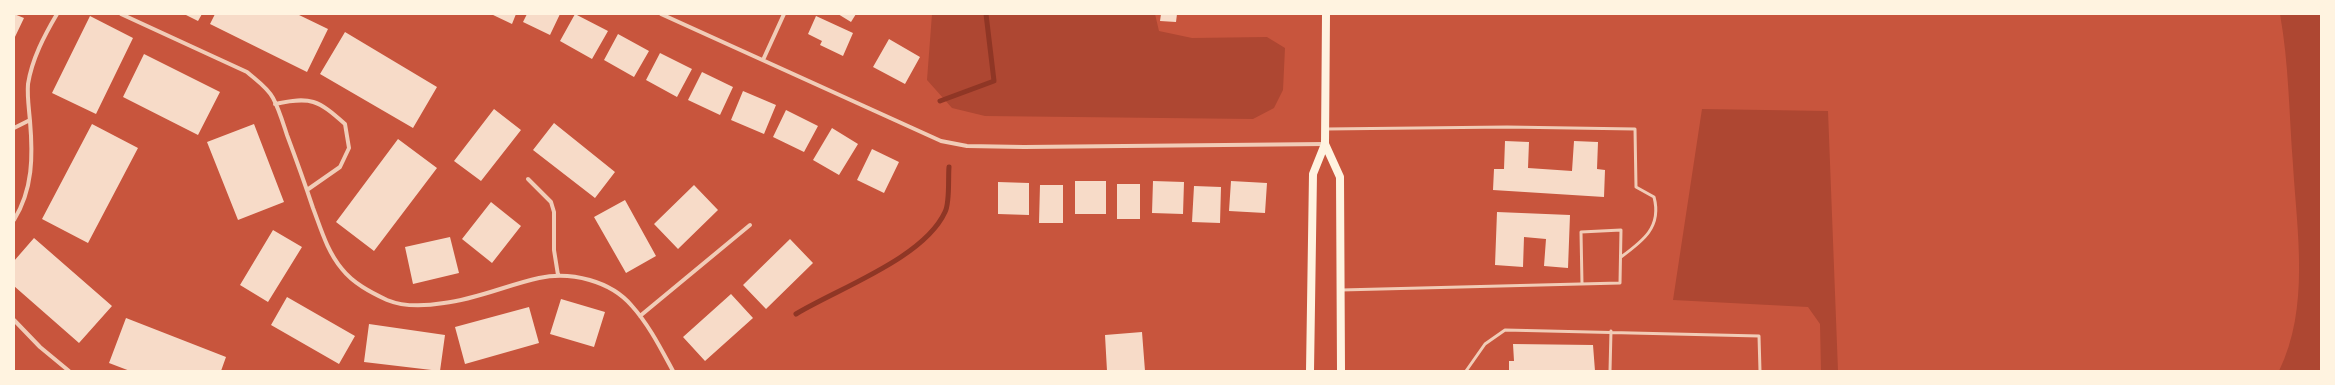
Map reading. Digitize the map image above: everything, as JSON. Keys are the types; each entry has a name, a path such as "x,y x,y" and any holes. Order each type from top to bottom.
{"main road":[{"path":"1310,371 1313,174 1325,144 1326,14"},
{"path":"1325,144 1340,177 1341,371"}],"street":[{"path":"14,220 23,205 31,180 32,146 28,85 38,50 57,14"},
{"path":"121,14 247,72 262,85 275,104 327,244 342,269 353,280 368,291 389,301 410,305 451,302 539,278 558,275 578,277 610,288 632,305 673,371"},
{"path":"661,14 941,141 968,146 1325,144"},
{"path":"763,60 784,14"},
{"path":"275,104 299,98 317,102 345,124 349,148 340,167 307,190"},
{"path":"14,128 30,120"},
{"path":"528,179 551,202 554,212 554,250 558,275"},
{"path":"640,316 750,225"},
{"path":"14,320 40,347 69,371"}],"lane":[{"path":"1325,129 1507,127 1635,128 1636,187 1654,197 1658,211 1653,226 1641,243 1620,257"},
{"path":"1341,290 1620,284 1621,230 1580,232 1582,284"},
{"path":"1466,371 1485,344 1505,330 1611,331 1759,336 1760,371"},
{"path":"1610,371 1611,331"}],"shaded area":[{"path":"932,14 1155,14 1159,31 1192,38 1267,37 1285,48 1283,90 1274,108 1253,119 985,116 952,108 927,80"},
{"path":"2280,14 2321,14 2321,371 2279,371 2289,347 2295,322 2299,270 2299,243 2287,70"},
{"path":"1702,109 1828,111 1838,371 1821,371 1820,324 1808,307 1673,300"}],"building":[{"path":"14,14 24,18 14,39"},
{"path":"184,14 202,14 198,21"},
{"path":"215,14 297,14 328,29 307,72 210,24"},
{"path":"491,14 516,14 512,24"},
{"path":"527,14 560,14 550,35 523,22"},
{"path":"575,14 608,31 592,59 560,41"},
{"path":"838,14 856,14 851,22"},
{"path":"1161,14 1177,14 1176,22 1160,21"},
{"path":"90,16 133,38 96,114 52,93"},
{"path":"816,16 853,33 843,56 820,45 822,41 808,34"},
{"path":"345,32 437,87 413,128 320,74"},
{"path":"618,34 649,51 634,77 604,60"},
{"path":"889,39 920,57 905,84 873,67"},
{"path":"660,53 692,69 677,97 646,80"},
{"path":"144,54 220,92 198,135 123,97"},
{"path":"702,72 733,87 720,115 688,100"},
{"path":"743,91 776,105 764,134 731,120"},
{"path":"494,109 521,130 481,181 454,161"},
{"path":"786,110 818,126 804,152 773,137"},
{"path":"554,123 615,172 595,198 533,150"},
{"path":"92,124 138,148 88,243 42,219"},
{"path":"254,124 284,202 238,220 207,142"},
{"path":"832,128 858,144 839,175 813,160"},
{"path":"398,139 437,168 374,251 336,222"},
{"path":"1505,141 1529,142 1528,168 1572,171 1574,141 1598,142 1597,169 1605,170 1604,197 1493,190 1494,169 1504,169"},
{"path":"872,149 899,162 884,193 857,180"},
{"path":"1075,181 1106,181 1106,214 1075,214"},
{"path":"1153,181 1184,182 1183,214 1152,213"},
{"path":"1231,181 1267,183 1265,213 1229,211"},
{"path":"998,182 1029,183 1029,215 998,214"},
{"path":"1117,184 1140,184 1140,219 1117,219"},
{"path":"694,185 718,210 678,249 654,224"},
{"path":"1040,185 1063,185 1063,223 1039,223"},
{"path":"1194,186 1221,187 1220,223 1192,222"},
{"path":"625,200 656,256 626,273 594,217"},
{"path":"491,202 521,226 492,263 462,239"},
{"path":"1497,212 1570,215 1568,268 1544,266 1546,239 1524,237 1523,267 1495,265"},
{"path":"273,230 302,247 268,302 240,285"},
{"path":"450,237 459,273 413,284 405,247"},
{"path":"34,238 112,306 79,343 14,286 14,261"},
{"path":"790,239 813,263 766,309 743,285"},
{"path":"731,294 753,318 705,361 683,337"},
{"path":"287,297 355,336 339,364 271,325"},
{"path":"561,299 605,312 594,347 550,334"},
{"path":"529,307 539,343 465,364 455,327"},
{"path":"126,318 226,357 221,371 130,371 109,363"},
{"path":"369,324 445,335 440,371 364,362"},
{"path":"1142,332 1145,371 1107,371 1105,335"},
{"path":"1513,344 1593,345 1595,371 1509,371 1509,361 1514,361"}],"waterway":[{"path":"940,101 994,81 986,14"},
{"path":"796,314 879,270 900,258 919,244 934,229 947,208 949,167"}]}
